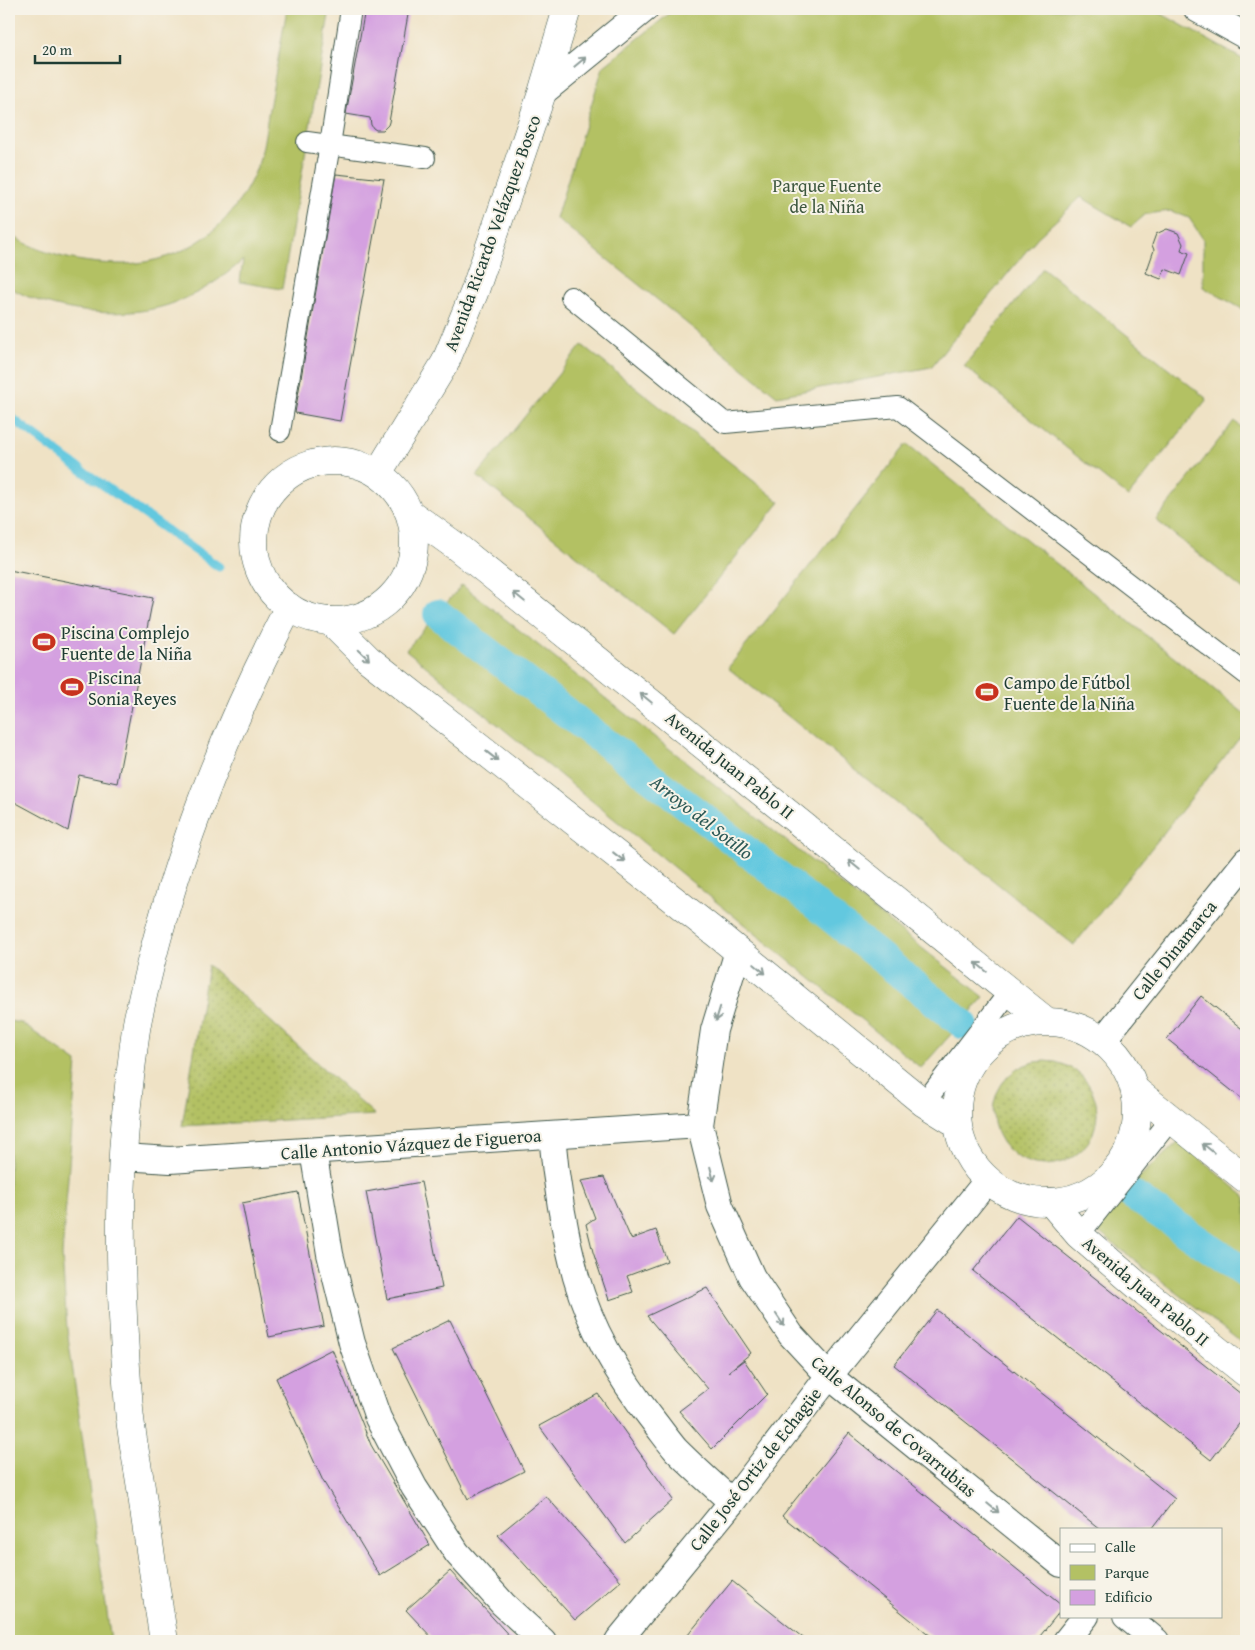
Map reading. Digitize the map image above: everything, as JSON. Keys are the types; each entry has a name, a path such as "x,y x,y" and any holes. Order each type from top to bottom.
{"street":[{"path":"280,431 330,145 351,9"},
{"name":"Avenida Ricardo Velázquez Bosco","path":"378,473 445,363 474,293 542,93 567,9"},
{"path":"542,93 645,9"},
{"path":"1197,9 1246,36"},
{"path":"307,142 425,158"},
{"path":"571,298 725,424 898,406 1246,674"},
{"path":"335,460 357,463 378,473 398,490 411,514 415,540 414,549 411,566 399,589 380,607 356,618 330,621 309,617 289,607 272,592 261,573 255,551 255,528 261,507 274,488 292,473 312,464 335,460"},
{"name":"Avenida Juan Pablo II","path":"411,514 465,553 1046,1021"},
{"path":"164,1641 129,1411 120,1248 120,1194 125,1116 138,1020 172,883 203,794 234,720 289,607"},
{"path":"330,621 368,659 738,951 924,1103 956,1123"},
{"name":"Calle Dinamarca","path":"1103,1040 1246,861"},
{"name":"Calle Alonso de Covarrubias","path":"738,951 714,1030 700,1125 720,1206 752,1277 791,1335 828,1376 1060,1563"},
{"path":"924,1103 1010,991"},
{"path":"1046,1021 1067,1023 1088,1030 1103,1040 1121,1059 1135,1090 1138,1112 1134,1138 1122,1162 1102,1183 1074,1198 1051,1202 1028,1201 1000,1190 987,1181 968,1158 956,1123 958,1089 971,1062 992,1038 1019,1025 1046,1021"},
{"path":"1135,1090 1246,1179"},
{"path":"1079,1235 1171,1119"},
{"name":"Calle Antonio Vázquez de Figueroa","path":"122,1157 170,1160 700,1125"},
{"path":"552,1135 556,1183 576,1278 589,1314 616,1368 644,1408 676,1449 732,1502"},
{"path":"313,1151 330,1254 352,1343 378,1418 414,1487 457,1552 503,1604 543,1641"},
{"name":"Calle José Ortiz de Echagüe","path":"618,1641 732,1502 828,1376 987,1181"},
{"name":"Avenida Juan Pablo II","path":"1051,1202 1079,1235 1145,1292 1246,1373"},
{"path":"1066,1641 1084,1618"},
{"path":"1128,1618 1156,1641"}],"green space":[{"path":"287,9 330,9 282,289 240,282 243,260 226,274 189,297 149,310 108,313 65,308 26,296 9,287 9,234 36,248 64,257 109,264 124,264 146,262 167,257 186,249 219,225 233,210 245,192 260,157"},
{"name":"Parque Fuente de la Niña","path":"675,9 1153,9 1246,61 1246,311 1203,287 1203,239 1189,218 1171,211 1146,214 1131,227 1081,197 1037,238 931,367 777,396 556,218 603,67"},
{"path":"1043,268 1207,399 1128,497 964,366"},
{"path":"582,345 780,502 674,634 477,476"},
{"path":"1234,421 1246,431 1246,592 1156,520"},
{"name":"Campo de Fútbol Fuente de la Niña","path":"907,444 1246,715 1246,730 1074,945 728,668"},
{"path":"462,585 984,997 921,1068 406,650"},
{"path":"208,965 375,1115 182,1126"},
{"path":"9,1021 21,1023 77,1062 62,1255 67,1329 111,1641 9,1641"},
{"path":"1045,1061 1065,1065 1074,1070 1088,1084 1093,1093 1097,1113 1093,1133 1088,1142 1074,1156 1065,1161 1045,1165 1025,1161 1016,1156 1002,1142 997,1133 993,1113 997,1093 1002,1084 1016,1070 1025,1065"},
{"path":"1179,1141 1246,1197 1246,1346 1088,1224"}],"building":[{"path":"365,9 409,9 389,122 383,130 373,128 370,118 346,114"},
{"path":"336,174 384,179 340,421 295,413"},
{"path":"1167,229 1178,233 1183,244 1181,250 1189,253 1181,275 1165,269 1161,279 1146,273 1154,250 1152,245 1156,234"},
{"name":"Piscina Sonia Reyes","path":"9,570 153,598 117,783 79,775 68,831 9,799"},
{"path":"1201,996 1246,1032 1246,1102 1167,1039"},
{"path":"604,1177 631,1239 656,1230 667,1261 627,1276 633,1292 609,1300 586,1224 595,1218 581,1181"},
{"path":"421,1182 442,1288 387,1299 366,1192"},
{"path":"298,1192 324,1326 269,1337 242,1203"},
{"path":"1017,1216 1246,1398 1246,1415 1211,1460 973,1271"},
{"path":"707,1288 751,1353 728,1372 744,1360 767,1394 712,1449 679,1411 708,1389 647,1316"},
{"path":"937,1310 1175,1499 1153,1528 1099,1528 894,1365"},
{"path":"450,1320 524,1471 468,1499 393,1348"},
{"path":"332,1349 371,1445 430,1545 380,1576 323,1481 276,1378"},
{"path":"598,1394 673,1500 625,1543 539,1426"},
{"path":"849,1433 1060,1604 1060,1611 1036,1641 937,1641 782,1516"},
{"path":"546,1496 621,1581 575,1620 498,1535"},
{"path":"450,1571 514,1641 435,1641 406,1610"},
{"path":"732,1581 807,1641 683,1641"}],"waterway":[{"path":"9,416 69,461 219,567"},
{"name":"Arroyo del Sotillo","path":"438,614 792,886 963,1024"},
{"name":"Arroyo del Sotillo","path":"1128,1192 1246,1273"}],"place":[{"name":"Piscina Complejo Fuente de la Niña","path":"44,642"},
{"name":"Piscina Sonia Reyes","path":"72,687"},
{"name":"Campo de Fútbol Fuente de la Niña","path":"987,692"}]}
